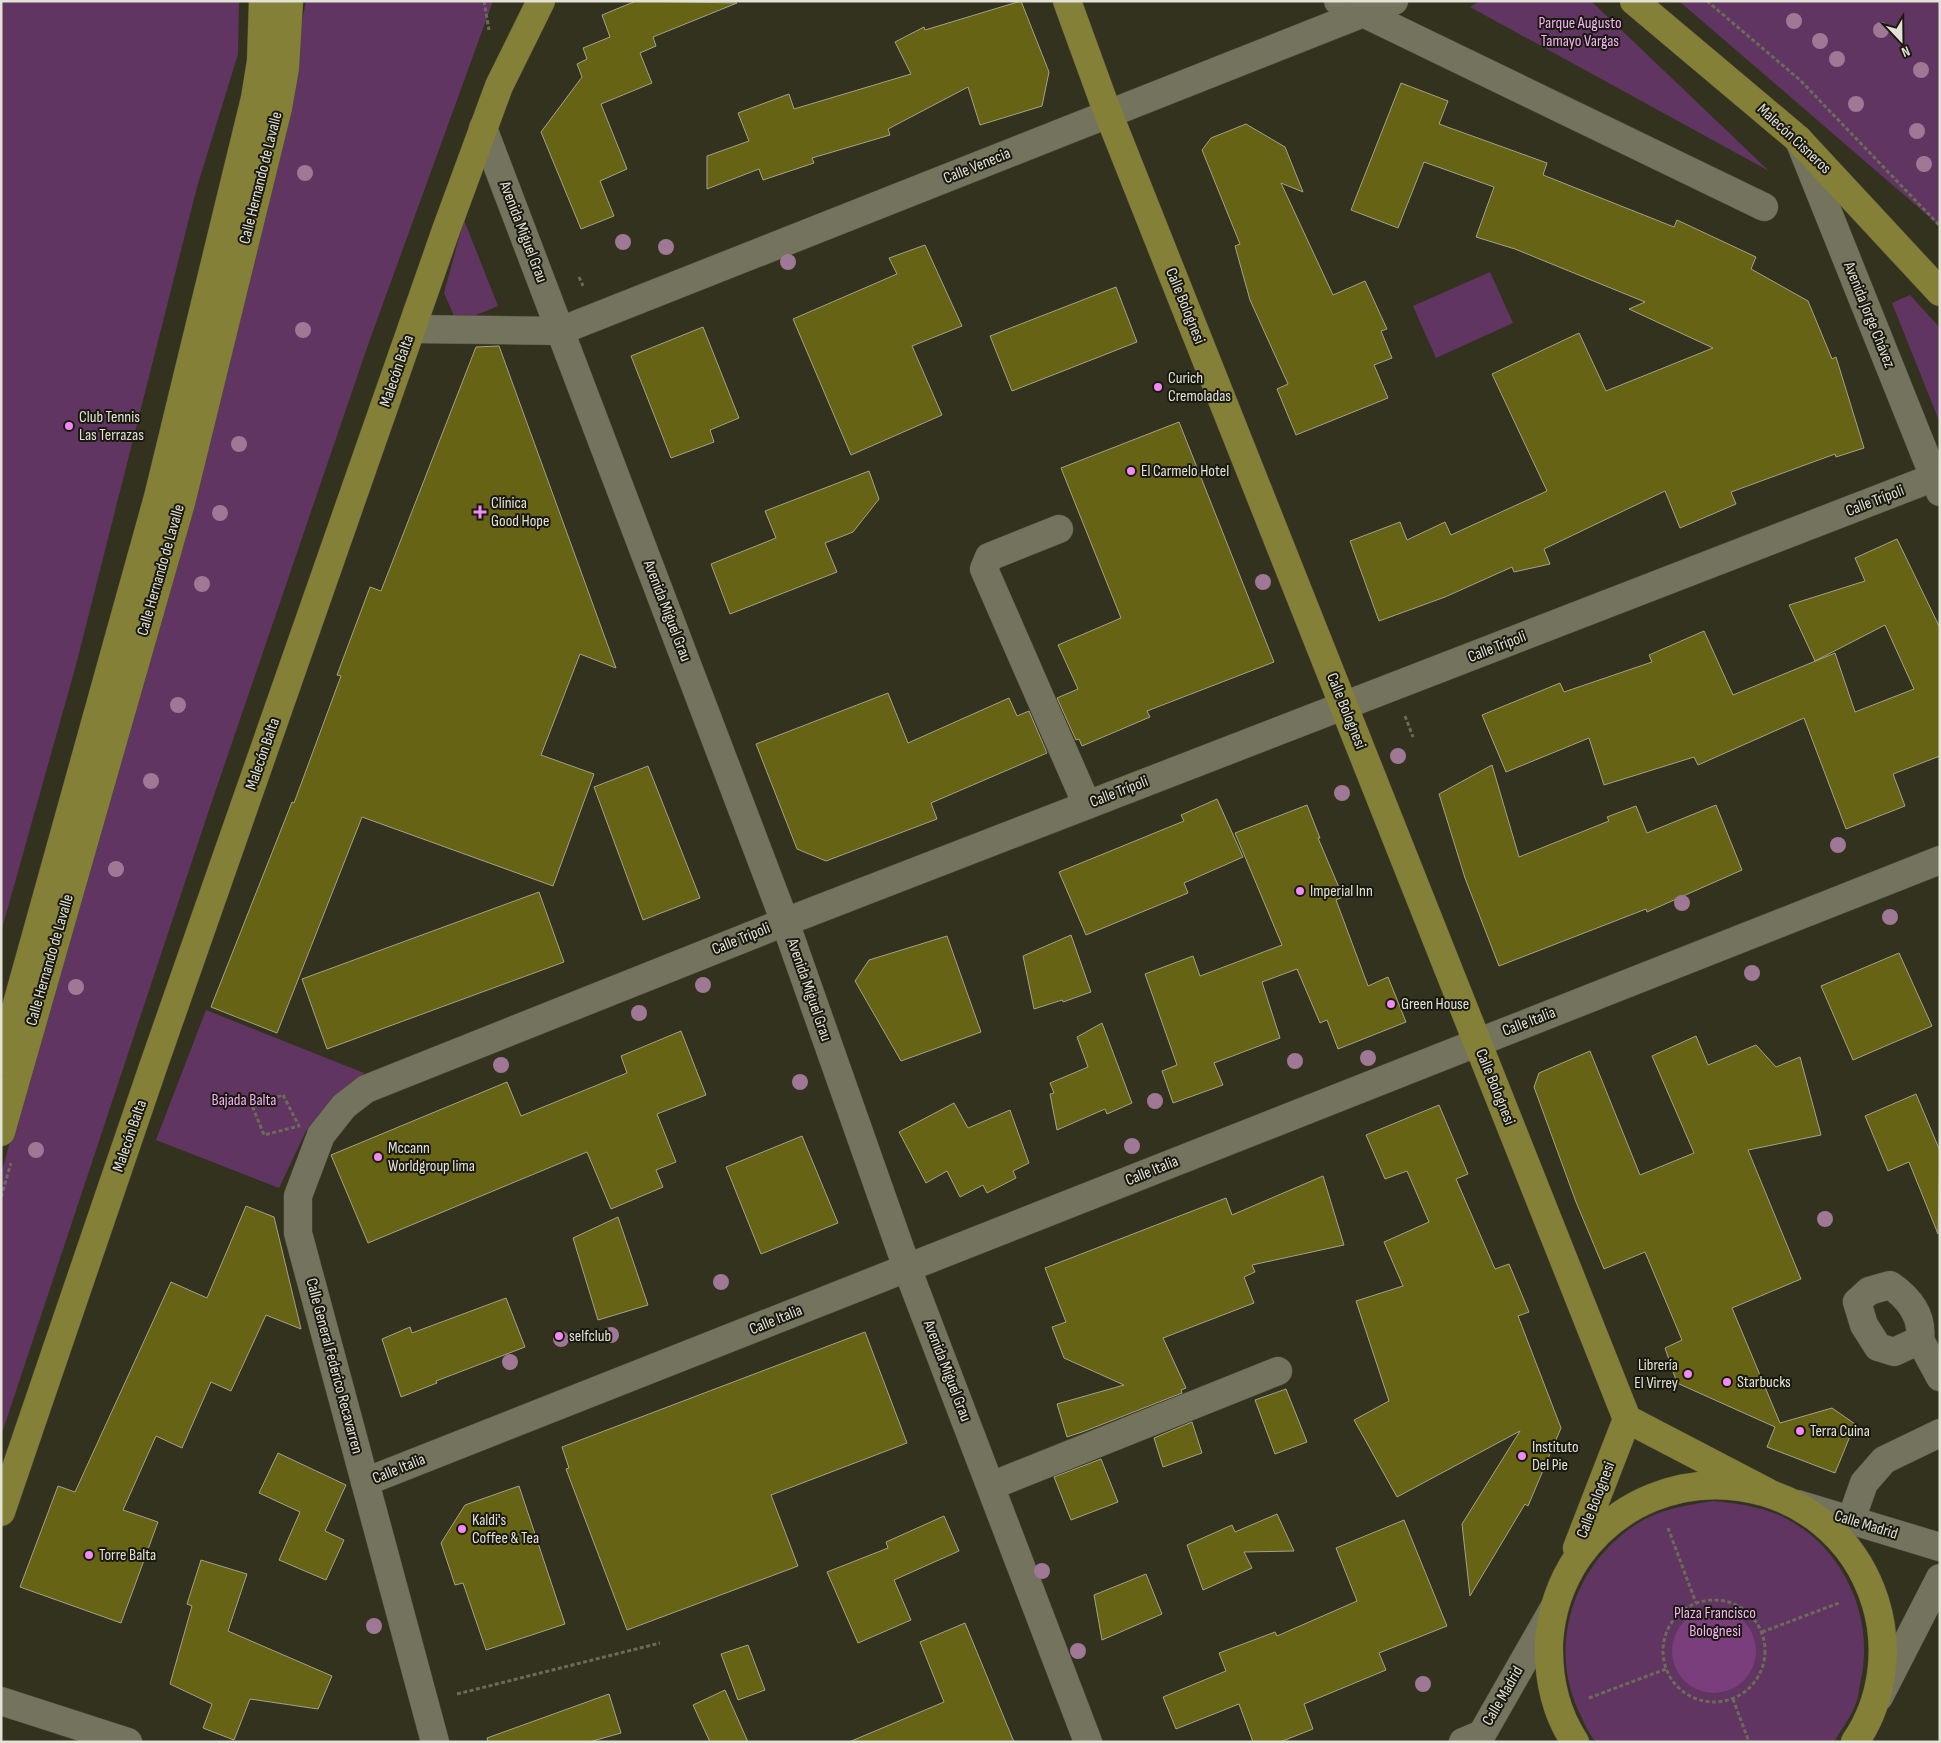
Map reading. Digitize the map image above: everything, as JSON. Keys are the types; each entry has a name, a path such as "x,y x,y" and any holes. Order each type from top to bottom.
{"main road":[{"name":"Calle Hernando de Lavalle","path":"1,1061 169,500 256,98 261,61 263,1"},
{"name":"Calle Hernando de Lavalle","path":"1,1132 169,500 276,118 285,68 289,1"},
{"name":"Malecón Balta","path":"1,1512 153,1067 483,128 499,86 541,1"},
{"name":"Calle Bolognesi","path":"1067,1 1109,114 1627,1419 1560,1594"},
{"name":"Malecón Cisneros","path":"1634,1 1798,139 1940,292"},
{"path":"1627,1419 1792,1503 1832,1530 1862,1568 1872,1590 1879,1614 1883,1654 1879,1686 1873,1709 1858,1739"},
{"path":"1575,1742 1558,1710 1552,1684 1549,1658 1550,1632 1560,1594 1587,1545 1602,1530 1630,1509 1673,1490 1711,1485 1730,1485 1768,1492"}],"street":[{"path":"1338,1 1764,207"},
{"name":"Calle Venecia","path":"560,331 1394,1"},
{"name":"Avenida Miguel Grau","path":"483,128 785,922 907,1268 1088,1742"},
{"name":"Avenida Jorge Chávez","path":"1798,139 1938,482"},
{"path":"412,329 560,331"},
{"name":"Calle Trípoli","path":"310,1131 366,1090 785,922 1344,706 1938,482"},
{"path":"1059,529 989,557 984,569 989,586 1087,805"},
{"name":"Calle Italia","path":"365,1482 1940,860"},
{"name":"Calle General Federico Recavarren","path":"310,1131 298,1196 298,1233 435,1742"},
{"path":"1920,1340 1940,1376"},
{"path":"990,1486 1278,1371"},
{"path":"1851,1520 1864,1483 1884,1460 1940,1433"},
{"name":"Calle Madrid","path":"1792,1503 1940,1547"},
{"path":"1873,1709 1940,1578"},
{"name":"Calle Madrid","path":"1481,1739 1560,1594"},
{"path":"1,1701 128,1742"}],"path":[{"path":"1707,1 1800,80 1940,226"},
{"path":"283,1095 310,1131 264,1135 252,1105 283,1095"},
{"path":"1656,1496 1696,1603"},
{"path":"1762,1632 1872,1590"},
{"path":"1710,1600 1724,1601 1737,1605 1749,1613 1762,1632 1766,1652 1763,1667 1757,1680 1746,1692 1732,1700 1718,1703 1703,1702 1688,1696 1676,1687 1663,1660 1666,1632 1673,1620 1683,1610 1696,1603 1710,1600"},
{"path":"424,1702 660,1643"},
{"path":"1558,1710 1666,1669"},
{"path":"1732,1700 1749,1742"}],"green space":[{"name":"Club Tennis Las Terrazas","path":"1,1 239,1 238,54 197,187 76,665 1,932"},
{"path":"306,1 493,1 369,342 209,810 1,1436 1,1174 186,510 281,128"},
{"name":"Parque Augusto Tamayo Vargas","path":"1480,1 1591,1 1769,171 1470,7"},
{"path":"1679,1 1940,1 1940,226"},
{"path":"464,220 498,306 457,323 444,293"},
{"path":"1490,272 1513,323 1436,358 1413,306"},
{"path":"1910,295 1940,328 1940,423 1892,303"},
{"name":"Bajada Balta","path":"206,1010 364,1073 306,1131 279,1188 156,1140"},
{"name":"Plaza Francisco Bolognesi","path":"1714,1501 1766,1510 1785,1518 1813,1537 1829,1553 1843,1572 1853,1593 1860,1615 1864,1637 1864,1661 1856,1703 1851,1715 1834,1742 1596,1742 1581,1716 1571,1690 1566,1663 1566,1636 1572,1610 1581,1586 1595,1563 1613,1542 1644,1520 1663,1511"}],"shaded area":[{"path":"1714,1609 1730,1612 1744,1621 1753,1635 1756,1651 1753,1667 1744,1681 1730,1690 1714,1693 1698,1690 1684,1681 1675,1667 1672,1651 1675,1635 1684,1621 1698,1612"}],"building":[{"path":"636,1 737,3 653,37 656,46 640,53 652,83 601,104 627,169 600,181 614,216 581,229 541,132 582,77 577,64 587,59 583,48 610,37 602,15"},
{"path":"1021,1 1049,72 1042,106 980,125 968,87 888,129 890,135 812,158 814,163 763,180 759,169 707,189 707,156 749,141 738,113 789,94 794,109 911,74 895,42 924,27 925,30"},
{"path":"1401,83 1448,101 1439,124 1547,163 1543,175 1674,227 1677,220 1756,257 1751,269 1808,301 1832,359 1836,357 1864,448 1836,457 1835,454 1731,492 1736,504 1680,528 1665,491 1544,549 1550,564 1514,572 1512,567 1445,597 1379,621 1350,541 1400,522 1407,540 1445,522 1451,535 1547,491 1492,374 1579,333 1606,391 1713,348 1629,309 1645,302 1515,249 1476,237 1494,187 1424,162 1398,228 1351,210"},
{"path":"1246,124 1285,147 1303,192 1281,183 1333,295 1365,281 1387,329 1381,331 1392,358 1374,365 1388,398 1296,435 1277,389 1288,384 1250,300 1235,246 1240,244 1202,150 1211,138"},
{"path":"925,245 962,326 912,346 942,415 851,455 793,319 897,274 889,258"},
{"path":"1116,287 1137,342 1012,391 990,336"},
{"path":"703,327 739,418 710,430 714,442 671,458 631,356"},
{"name":"Clínica Good Hope","path":"499,346 616,668 580,654 541,755 594,774 553,886 362,817 277,1033 211,1007 292,802 294,803 341,676 337,675 370,587 381,591 476,347"},
{"path":"1179,422 1274,662 1147,711 1150,717 1082,746 1079,739 1076,740 1057,698 1078,689 1058,645 1121,618 1061,468"},
{"path":"869,471 879,499 853,532 825,543 837,572 730,614 711,564 776,538 765,511"},
{"path":"1897,539 1940,628 1940,756 1893,774 1905,806 1846,829 1804,718 1698,765 1694,757 1604,785 1589,738 1506,772 1482,715 1560,683 1564,692 1652,662 1649,655 1704,631 1733,695 1835,653 1855,712 1914,689 1885,625 1815,661 1789,605 1865,581 1855,558"},
{"path":"888,693 908,743 1009,698 1017,716 1029,711 1047,753 931,803 937,819 826,861 797,849 756,744"},
{"path":"1492,765 1519,857 1609,821 1607,817 1636,806 1647,833 1716,805 1742,870 1647,912 1646,909 1499,966 1465,878 1439,794"},
{"path":"648,766 700,898 643,920 594,787"},
{"path":"1217,799 1243,857 1184,883 1188,893 1086,935 1059,872 1184,821 1181,815"},
{"path":"1307,805 1320,838 1318,838 1343,897 1336,900 1368,986 1388,977 1406,1022 1338,1049 1327,1020 1320,1023 1297,969 1262,982 1280,1038 1214,1063 1223,1085 1173,1103 1162,1071 1177,1065 1145,974 1193,956 1200,976 1282,945 1235,833"},
{"path":"539,892 564,962 327,1049 302,979"},
{"path":"1071,935 1091,992 1063,1002 1062,1000 1034,1009 1023,956"},
{"path":"947,936 981,1032 901,1061 855,981 869,960"},
{"path":"1899,953 1932,1026 1853,1060 1821,986"},
{"path":"1102,1023 1132,1103 1107,1114 1105,1109 1057,1130 1050,1094 1054,1093 1050,1083 1088,1067 1077,1037"},
{"path":"681,1031 706,1095 657,1114 676,1162 656,1170 663,1187 611,1209 587,1152 368,1243 331,1155 507,1082 521,1116 627,1073 621,1056"},
{"path":"1696,1036 1708,1065 1756,1045 1776,1067 1800,1057 1821,1135 1748,1150 1801,1279 1732,1308 1780,1423 1832,1408 1855,1424 1835,1473 1767,1447 1775,1427 1677,1383 1665,1348 1682,1340 1645,1252 1604,1269 1576,1202 1534,1087 1539,1073 1590,1051 1640,1175 1694,1153 1652,1056"},
{"path":"1916,1094 1940,1151 1938,1234 1909,1162 1888,1171 1865,1116"},
{"path":"954,1103 968,1128 1010,1110 1029,1163 1013,1171 1016,1178 987,1193 983,1185 960,1197 947,1171 926,1183 899,1132"},
{"path":"1439,1105 1468,1174 1456,1179 1495,1269 1509,1264 1529,1312 1518,1316 1561,1428 1528,1506 1525,1504 1470,1596 1462,1524 1520,1431 1397,1497 1354,1420 1389,1401 1356,1301 1403,1286 1384,1242 1429,1222 1407,1171 1385,1179 1366,1135"},
{"path":"802,1136 838,1223 761,1254 726,1167"},
{"path":"1323,1176 1344,1245 1252,1265 1255,1272 1244,1277 1254,1303 1163,1338 1186,1388 1181,1390 1182,1393 1067,1437 1057,1404 1124,1385 1064,1358 1052,1327 1066,1322 1045,1268 1226,1198 1232,1215"},
{"path":"246,1206 274,1217 301,1329 266,1315 231,1391 211,1382 182,1448 156,1436 123,1510 158,1522 121,1623 20,1587 58,1486 75,1492 171,1282 207,1298"},
{"path":"618,1217 648,1305 598,1320 573,1238"},
{"path":"506,1298 525,1347 436,1381 437,1383 401,1397 382,1339 410,1327 412,1333"},
{"path":"865,1332 907,1443 771,1495 798,1566 627,1630 566,1469 569,1468 562,1447"},
{"path":"1286,1389 1307,1442 1275,1454 1255,1400"},
{"path":"1192,1422 1202,1453 1163,1467 1154,1438"},
{"path":"278,1453 346,1485 325,1531 344,1540 326,1580 279,1560 300,1512 259,1493"},
{"path":"1101,1459 1118,1502 1071,1520 1054,1477"},
{"path":"519,1486 565,1624 486,1650 463,1583 455,1585 441,1543 465,1505"},
{"path":"1277,1514 1294,1551 1244,1552 1252,1568 1203,1590 1187,1545 1232,1525 1235,1532"},
{"path":"944,1516 959,1551 894,1580 911,1620 858,1643 827,1572 888,1548 886,1542"},
{"path":"1404,1520 1447,1626 1379,1653 1386,1670 1304,1704 1313,1729 1280,1742 1253,1742 1239,1704 1176,1729 1163,1697 1226,1671 1219,1653 1275,1632 1277,1636 1357,1601 1336,1548"},
{"path":"201,1560 247,1574 228,1631 332,1676 318,1709 250,1699 234,1740 203,1728 212,1704 170,1684 192,1606 187,1604"},
{"path":"1146,1574 1162,1614 1102,1640 1094,1595"},
{"path":"965,1623 1014,1742 849,1742 944,1702 920,1642"},
{"path":"748,1645 765,1690 738,1700 721,1654"},
{"path":"725,1690 748,1742 710,1742 693,1705"},
{"path":"609,1694 621,1733 589,1742 488,1742 487,1738"}],"place":[{"name":"Curich Cremoladas","path":"1158,387"},
{"name":"Club Tennis Las Terrazas","path":"69,426"},
{"name":"El Carmelo Hotel","path":"1131,471"},
{"name":"Clínica Good Hope","path":"480,512"},
{"name":"Imperial Inn","path":"1300,891"},
{"name":"Green House","path":"1391,1004"},
{"name":"Mccann Worldgroup lima","path":"378,1157"},
{"name":"selfclub","path":"559,1336"},
{"name":"Librería El Virrey","path":"1688,1374"},
{"name":"Starbucks","path":"1727,1382"},
{"name":"Terra Cuina","path":"1800,1431"},
{"name":"Instituto Del Pie","path":"1522,1456"},
{"name":"Kaldi's Coffee & Tea","path":"462,1529"},
{"name":"Torre Balta","path":"89,1555"}]}
